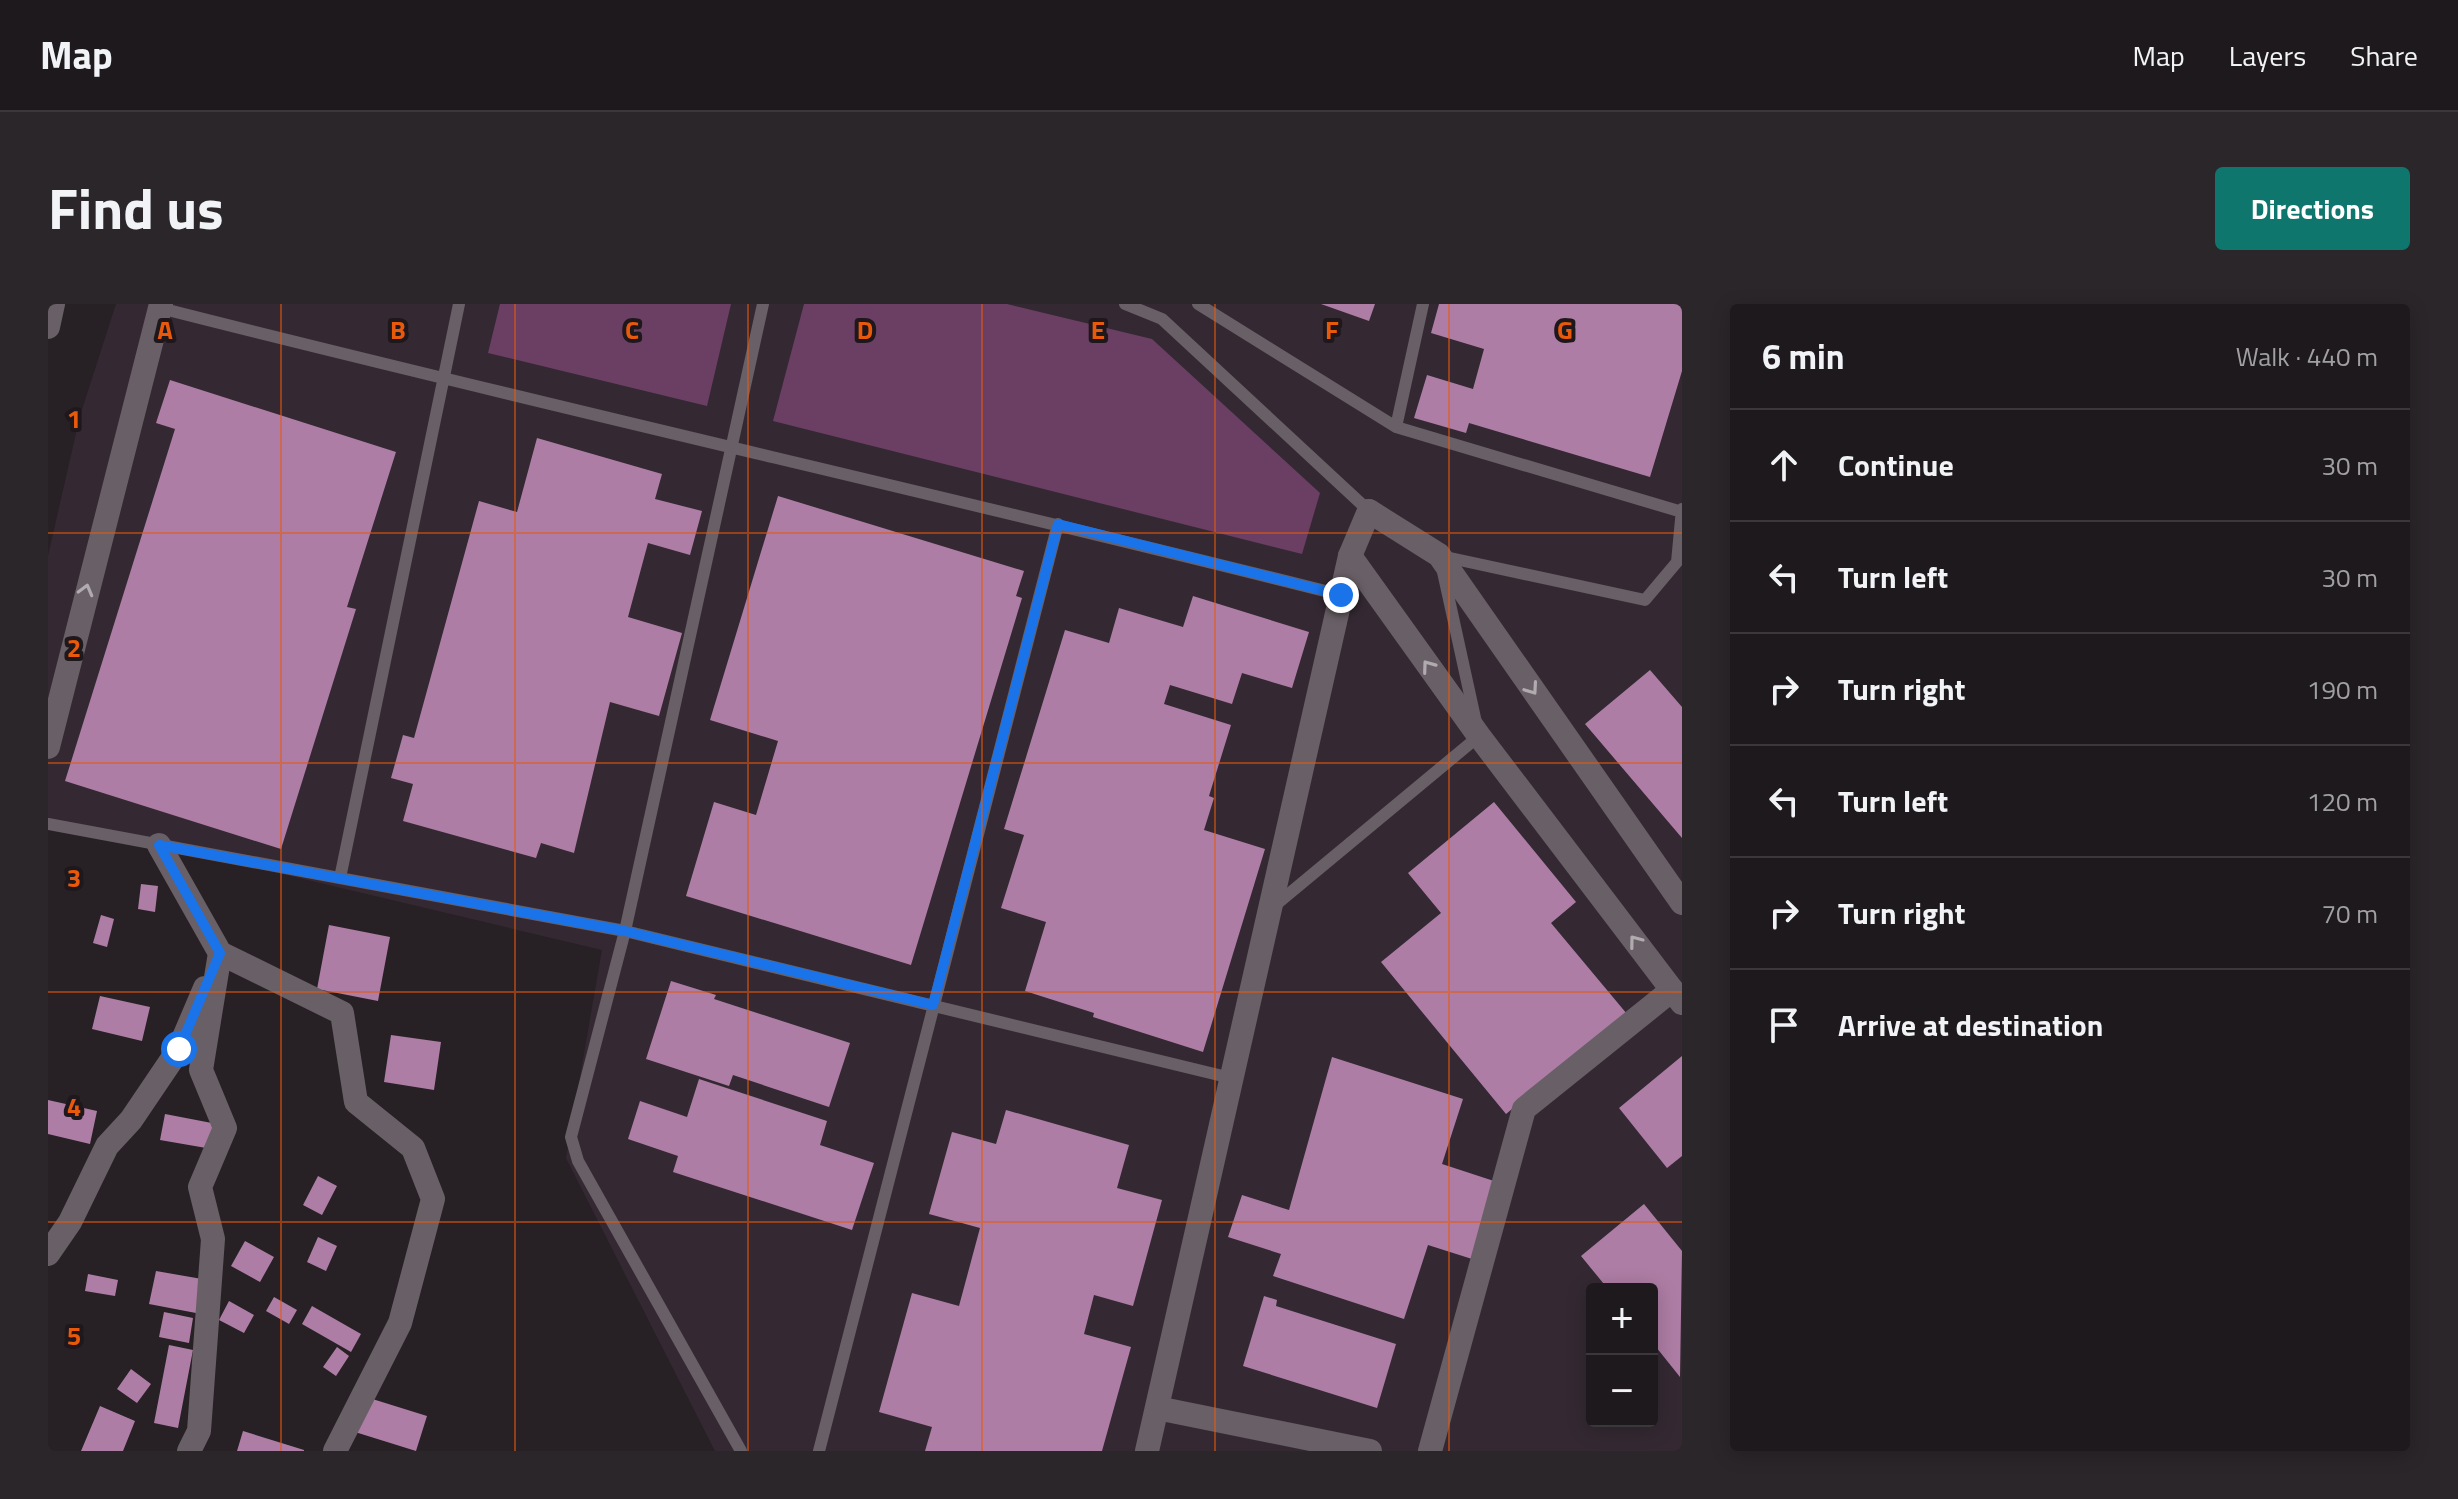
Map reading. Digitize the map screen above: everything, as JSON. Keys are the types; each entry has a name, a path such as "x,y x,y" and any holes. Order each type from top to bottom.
{"street":[{"path":"48,327 53,304"},
{"path":"48,747 161,306"},
{"path":"1147,1451 1350,556 1369,511 1439,555 1682,903"},
{"path":"1350,556 1479,736 1677,996 1524,1109 1430,1451"},
{"path":"159,845 220,953 342,1013 356,1102 413,1148 433,1199 400,1323 335,1451"},
{"path":"48,1254 70,1222 107,1146 131,1120 179,1049 220,953"},
{"path":"189,1451 199,1431 213,1239 200,1187 225,1128 201,1070 220,953"},
{"path":"1157,1408 1370,1451"}],"lane":[{"path":"340,878 441,379 459,304"},
{"path":"741,1451 578,1161 571,1137 625,931 763,304"},
{"path":"1125,304 1162,319 1369,511"},
{"path":"1198,304 1396,427 1682,511 1677,562 1645,600 1439,555 1479,736 1270,910"},
{"path":"1396,427 1423,304"},
{"path":"161,306 441,379 1058,524 1341,595"},
{"path":"819,1451 1058,524"},
{"path":"48,824 625,931 1231,1078"}],"shaded area":[{"path":"116,304 1682,304 1682,1451 715,1451 566,1158 602,950 85,827 48,825 48,556 80,416"},
{"path":"500,304 731,304 707,406 488,353"},
{"path":"804,304 1007,304 1152,339 1320,493 1302,554 773,421"}],"building":[{"path":"1321,304 1375,304 1369,321"},
{"path":"1439,304 1682,304 1682,371 1650,477 1469,423 1466,433 1414,418 1427,375 1473,389 1484,349 1431,333"},
{"path":"170,380 396,452 347,607 356,609 281,849 65,781 175,429 156,423"},
{"path":"537,438 662,474 655,499 702,511 690,555 648,543 628,617 682,633 659,716 610,702 574,853 541,843 536,858 403,821 413,784 391,778 403,735 414,738 479,501 517,512"},
{"path":"778,496 1024,571 1016,596 1022,598 911,965 686,896 714,802 756,815 778,741 710,720"},
{"path":"1193,596 1309,632 1292,688 1242,673 1232,704 1170,685 1164,704 1231,725 1209,796 1214,798 1204,830 1265,849 1203,1052 1093,1017 1094,1013 1025,991 1046,922 1001,908 1024,835 1004,829 1065,630 1109,643 1119,608 1183,627"},
{"path":"1650,670 1682,707 1682,838 1585,724"},
{"path":"1494,802 1576,902 1551,923 1627,1014 1506,1114 1381,962 1441,913 1408,873"},
{"path":"141,884 158,886 155,912 138,909"},
{"path":"101,915 114,919 107,947 93,943"},
{"path":"329,925 390,937 378,1001 317,989"},
{"path":"671,981 716,995 714,999 850,1043 829,1107 733,1075 729,1086 646,1059"},
{"path":"100,996 150,1007 142,1041 92,1029"},
{"path":"391,1035 441,1042 434,1090 384,1082"},
{"path":"1682,1056 1682,1156 1667,1168 1619,1108"},
{"path":"1332,1057 1463,1099 1442,1164 1497,1182 1472,1259 1428,1245 1404,1319 1273,1276 1281,1254 1228,1237 1242,1195 1289,1210"},
{"path":"699,1079 827,1121 820,1145 874,1163 852,1230 673,1172 678,1156 628,1139 640,1101 687,1117"},
{"path":"48,1100 97,1111 90,1144 48,1134"},
{"path":"1006,1110 1129,1145 1117,1188 1162,1200 1133,1306 1094,1295 1084,1334 1131,1347 1102,1451 925,1451 932,1427 879,1412 912,1293 959,1306 980,1228 929,1214 952,1132 996,1144"},
{"path":"165,1114 217,1124 212,1149 160,1140"},
{"path":"318,1176 337,1186 322,1215 303,1205"},
{"path":"1644,1204 1682,1251 1680,1377 1658,1350 1658,1283 1603,1283 1581,1256"},
{"path":"318,1237 337,1246 326,1271 307,1262"},
{"path":"245,1241 274,1257 260,1282 231,1266"},
{"path":"156,1271 202,1279 196,1313 149,1304"},
{"path":"88,1274 118,1280 115,1296 85,1291"},
{"path":"1264,1296 1277,1300 1276,1306 1396,1344 1377,1408 1243,1366"},
{"path":"274,1297 297,1310 289,1324 266,1311"},
{"path":"229,1301 254,1315 244,1333 219,1320"},
{"path":"312,1306 361,1334 351,1352 302,1324"},
{"path":"164,1312 193,1318 189,1343 159,1337"},
{"path":"169,1345 193,1350 178,1428 154,1423"},
{"path":"337,1347 349,1356 336,1376 323,1367"},
{"path":"131,1369 151,1384 137,1403 117,1389"},
{"path":"366,1397 427,1416 416,1451 355,1432"},
{"path":"100,1406 135,1421 123,1451 81,1451"},
{"path":"243,1431 304,1450 304,1451 237,1451"}],"route":[{"path":"179,1049 220,953 159,845 625,931 933,1005 1058,524 1341,595"}]}
